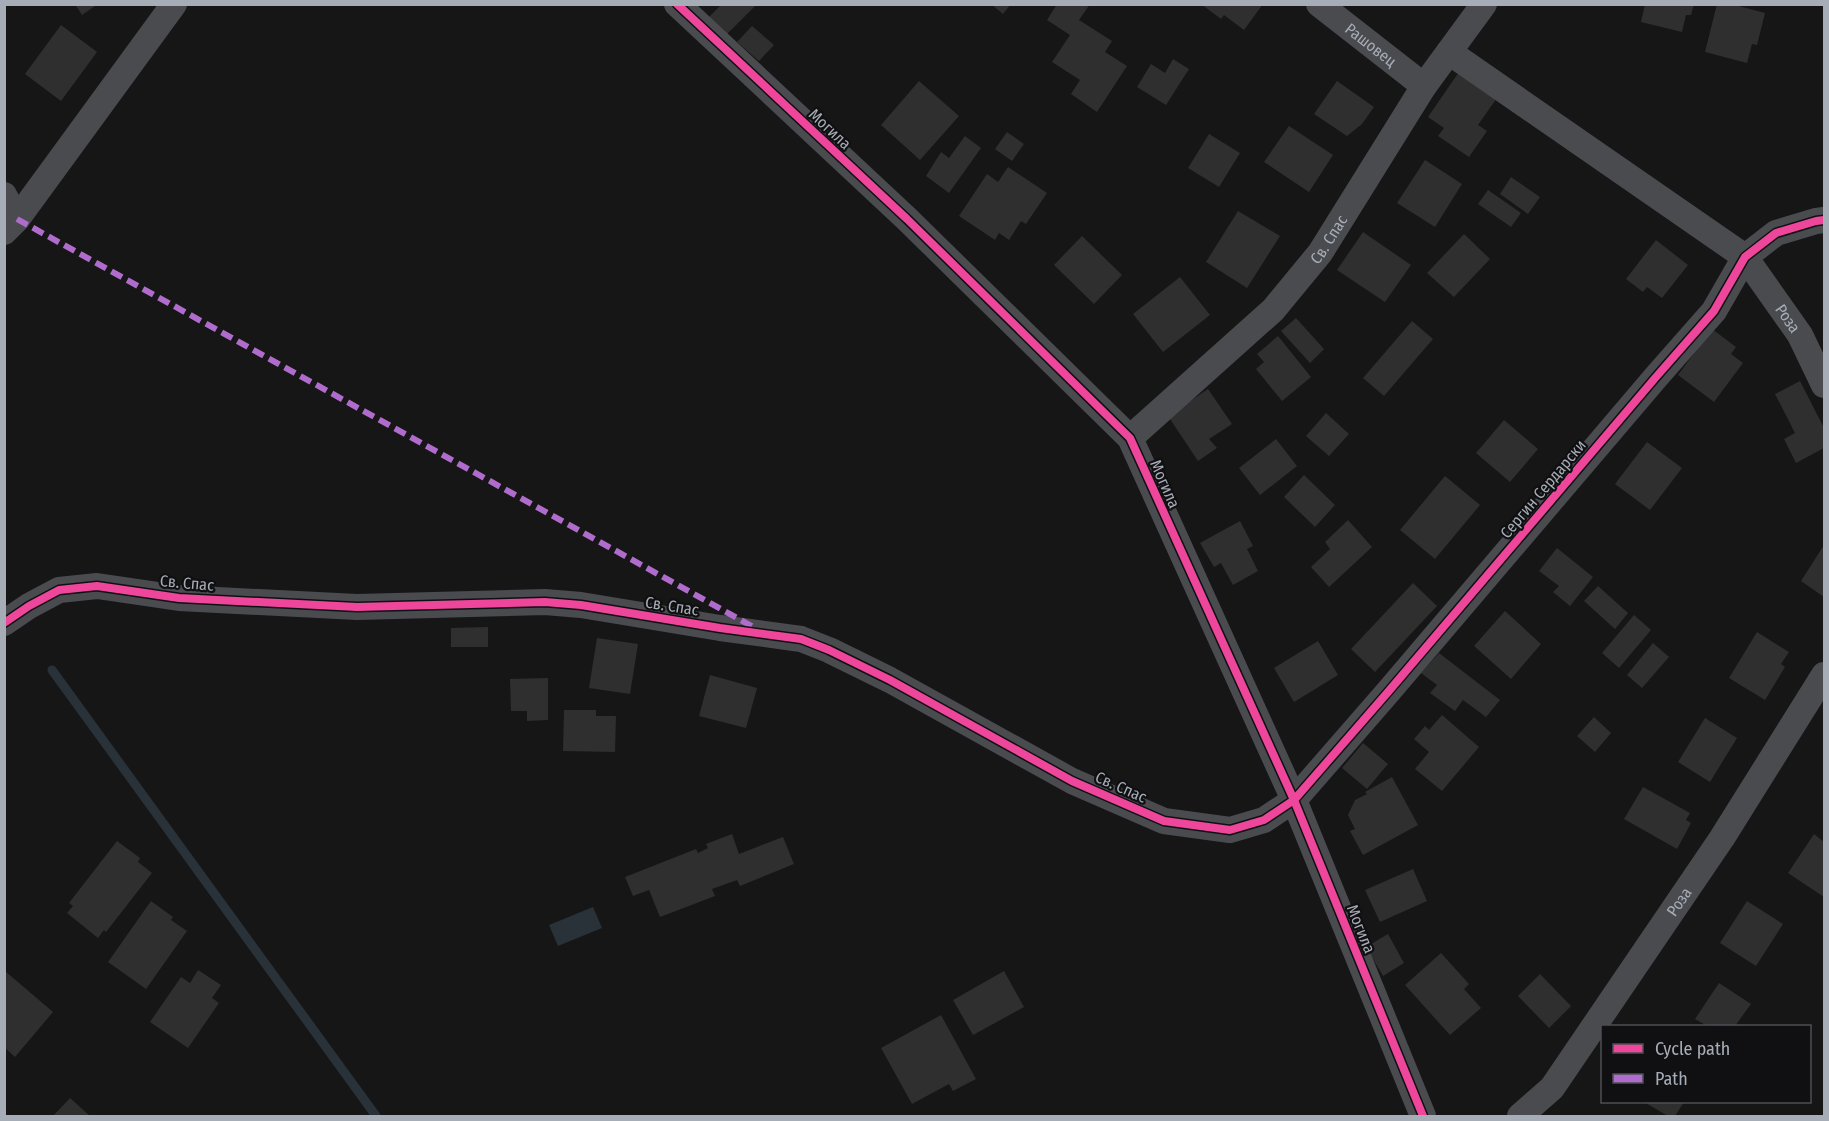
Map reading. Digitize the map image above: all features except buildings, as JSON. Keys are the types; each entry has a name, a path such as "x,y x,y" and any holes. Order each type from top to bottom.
{"street":[{"path":"11,225 174,4"},
{"name":"Могила","path":"677,4 907,219 1130,438 1294,800 1423,1116"},
{"name":"Рашовец","path":"1319,4 1424,86"},
{"name":"Св. Спас","path":"1130,438 1274,310 1332,236 1424,86 1484,4"},
{"path":"1449,52 1745,257"},
{"path":"4,195 11,225"},
{"name":"Сергин Сердарски","path":"1294,800 1714,311 1745,257 1776,233 1824,220"},
{"name":"Роза","path":"1745,257 1800,335 1824,385"},
{"name":"Св. Спас","path":"4,623 59,590 97,586 179,598 357,607 544,602 581,605 801,639 890,680 1072,781 1164,821 1230,830 1264,820 1294,800"},
{"name":"Роза","path":"1520,1116 1552,1088 1722,838 1824,675"}],"shaded area":[{"path":"593,907 602,928 558,946 549,925"}],"waterway":[{"path":"52,670 376,1116"}],"marked path":[{"path":"17,219 757,629"}],"cycle path":[{"path":"677,4 907,219 1130,438 1294,800 1423,1116"},
{"path":"4,623 59,590 97,586 179,598 357,607 545,602 581,605 801,639 890,680 1072,781 1164,821 1230,830 1264,820 1294,800 1714,311 1745,257 1776,233 1824,220"}]}
